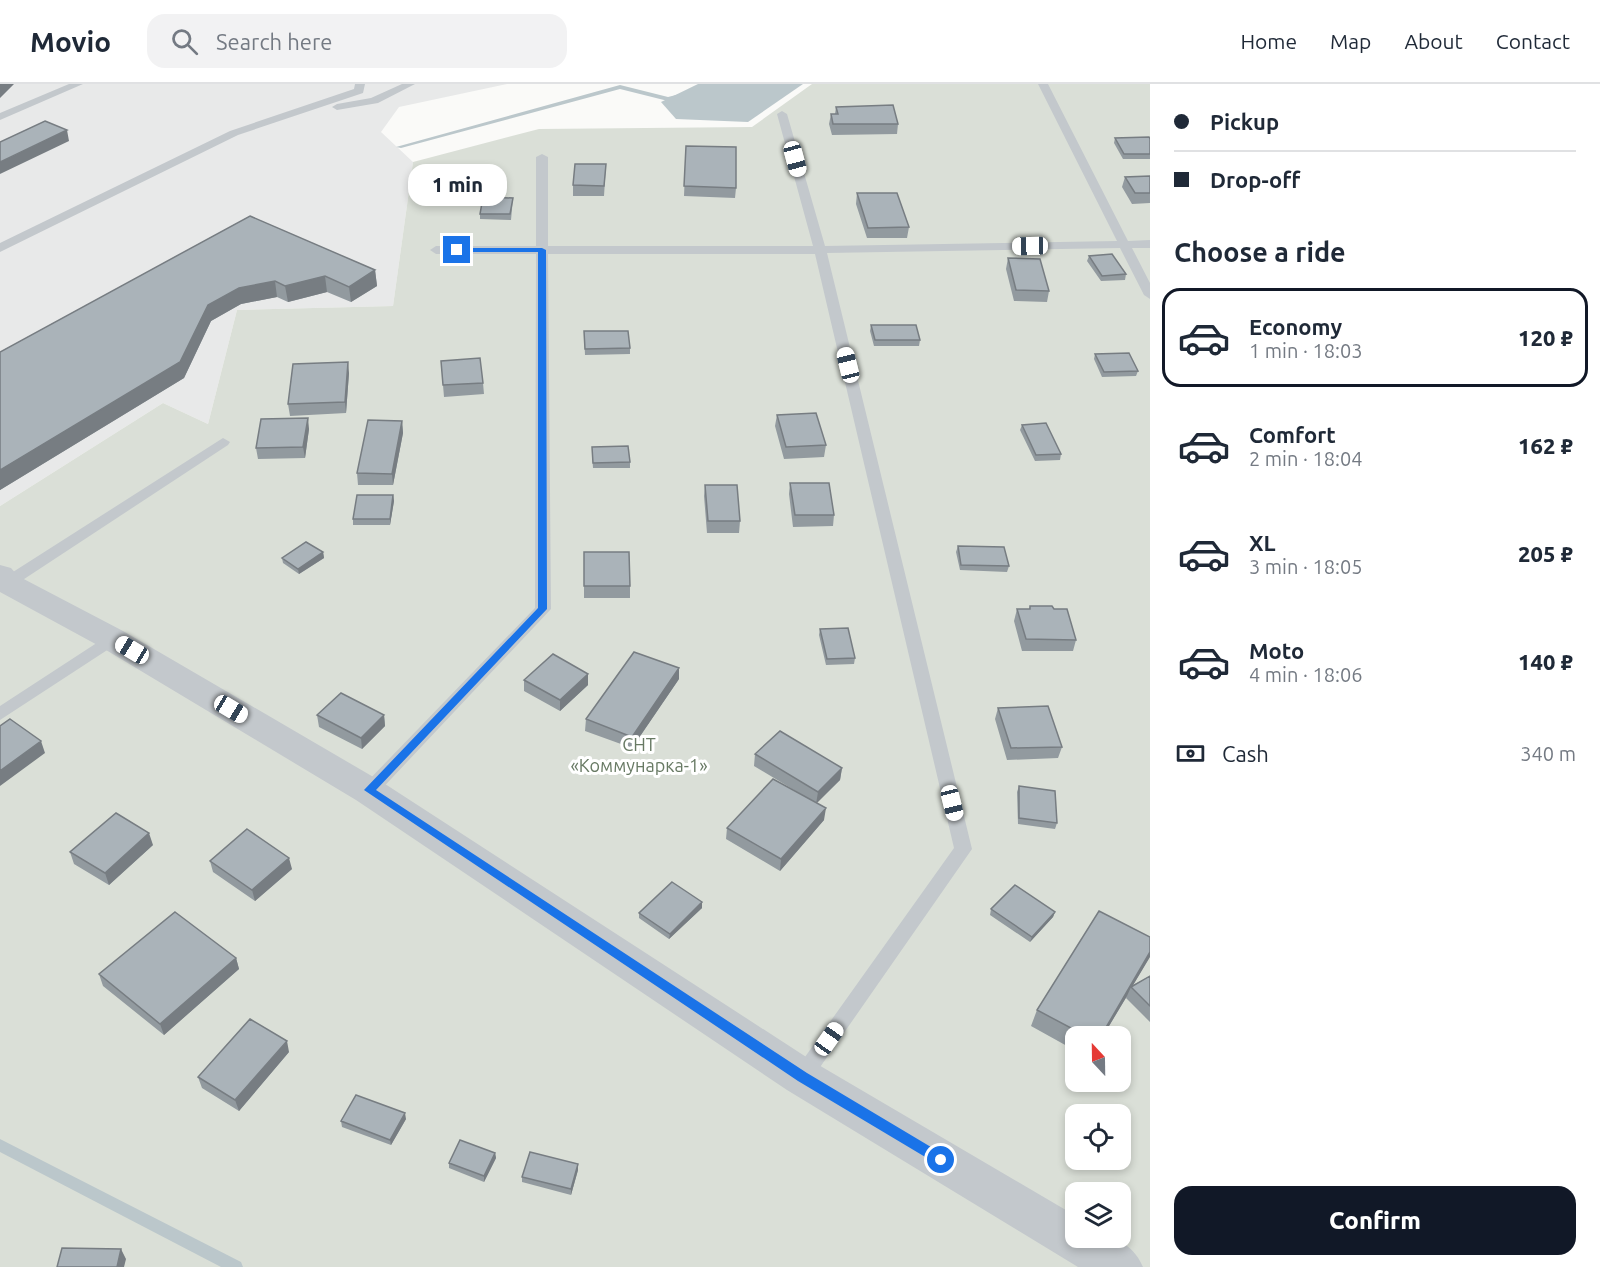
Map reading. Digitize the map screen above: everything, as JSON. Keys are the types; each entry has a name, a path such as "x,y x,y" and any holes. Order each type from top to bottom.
{"street":[{"path":"3,579 112,639 369,790 802,1077 1120,1267"}],"lane":[{"path":"0,117 78,84"},
{"path":"0,248 234,133 359,91 360,84"},
{"path":"285,116 374,101 410,84"},
{"path":"1043,84 1150,295"},
{"path":"782,114 820,250 963,849 802,1077"},
{"path":"369,790 543,609 542,158"},
{"path":"436,250 820,250 1150,244"},
{"path":"3,579 223,442"},
{"path":"0,714 112,639"}],"shaded area":[{"path":"0,84 507,84 399,107 381,132 413,162 393,306 237,310 208,424 163,403 0,506"},
{"path":"698,84 803,84 748,122 676,119 661,102"}],"green space":[{"name":"СНТ «Коммунарка-1»","path":"812,84 1150,84 1150,1267 0,1267 0,506 163,403 208,424 237,310 393,306 413,162 539,129 752,127"}],"building":[{"path":"893,105 898,124 833,124 831,114 838,114 836,107"},
{"path":"45,121 67,130 0,162 0,142"},
{"path":"1149,137 1150,154 1124,154 1115,138"},
{"path":"686,146 736,147 736,188 684,186"},
{"path":"575,164 606,164 604,186 573,185"},
{"path":"1150,176 1150,193 1135,193 1125,177"},
{"path":"857,193 897,193 909,227 868,228"},
{"path":"483,197 513,198 510,214 480,214"},
{"path":"250,216 375,270 349,287 325,276 285,286 275,281 239,288 208,305 180,362 0,470 0,352"},
{"path":"1112,254 1126,274 1102,276 1089,256"},
{"path":"1008,258 1040,259 1049,291 1016,290"},
{"path":"871,325 916,325 920,340 875,340"},
{"path":"584,331 628,331 630,348 585,349"},
{"path":"1129,353 1138,371 1104,372 1095,354"},
{"path":"480,358 483,383 443,385 441,361"},
{"path":"348,362 345,402 288,404 293,364"},
{"path":"816,413 826,445 786,447 777,415"},
{"path":"308,418 303,447 256,448 261,419"},
{"path":"368,420 402,421 392,474 357,473"},
{"path":"1046,423 1061,454 1036,455 1022,425"},
{"path":"628,446 630,462 593,463 592,447"},
{"path":"790,483 829,483 834,515 795,515"},
{"path":"705,485 737,485 740,521 708,521"},
{"path":"357,495 393,495 390,519 353,519"},
{"path":"306,542 323,552 298,569 282,558"},
{"path":"958,546 1004,547 1009,566 961,565"},
{"path":"584,552 629,552 630,586 584,586"},
{"path":"1030,606 1067,609 1076,640 1026,639 1017,609 1030,609"},
{"path":"848,628 855,658 827,659 820,629"},
{"path":"634,652 679,668 632,737 586,719"},
{"path":"553,654 588,674 560,700 524,680"},
{"path":"341,693 384,715 361,738 317,715"},
{"path":"1048,706 1062,747 1011,748 998,708"},
{"path":"10,719 41,741 0,771 0,726"},
{"path":"780,731 842,768 818,792 755,754"},
{"path":"773,779 826,808 781,859 727,828"},
{"path":"1019,786 1055,791 1057,823 1019,818"},
{"path":"116,813 149,833 105,873 70,852"},
{"path":"247,829 289,858 252,890 210,861"},
{"path":"672,882 702,902 670,934 639,913"},
{"path":"1015,885 1055,912 1032,937 991,909"},
{"path":"1099,911 1150,937 1150,952 1107,1026 1067,1026 1037,1010"},
{"path":"175,912 236,958 160,1024 99,974"},
{"path":"1150,976 1150,1006 1131,987"},
{"path":"250,1019 287,1041 235,1100 198,1077"},
{"path":"356,1095 405,1113 390,1140 341,1121"},
{"path":"460,1140 495,1153 484,1176 449,1163"},
{"path":"530,1152 578,1164 571,1189 522,1177"},
{"path":"62,1248 121,1249 117,1267 57,1267"}],"waterway":[{"path":"399,147 620,87 668,99 680,96"},
{"path":"0,1145 236,1267"}],"route":[{"path":"457,250 542,250 543,609 369,790 802,1077 941,1160"}]}
